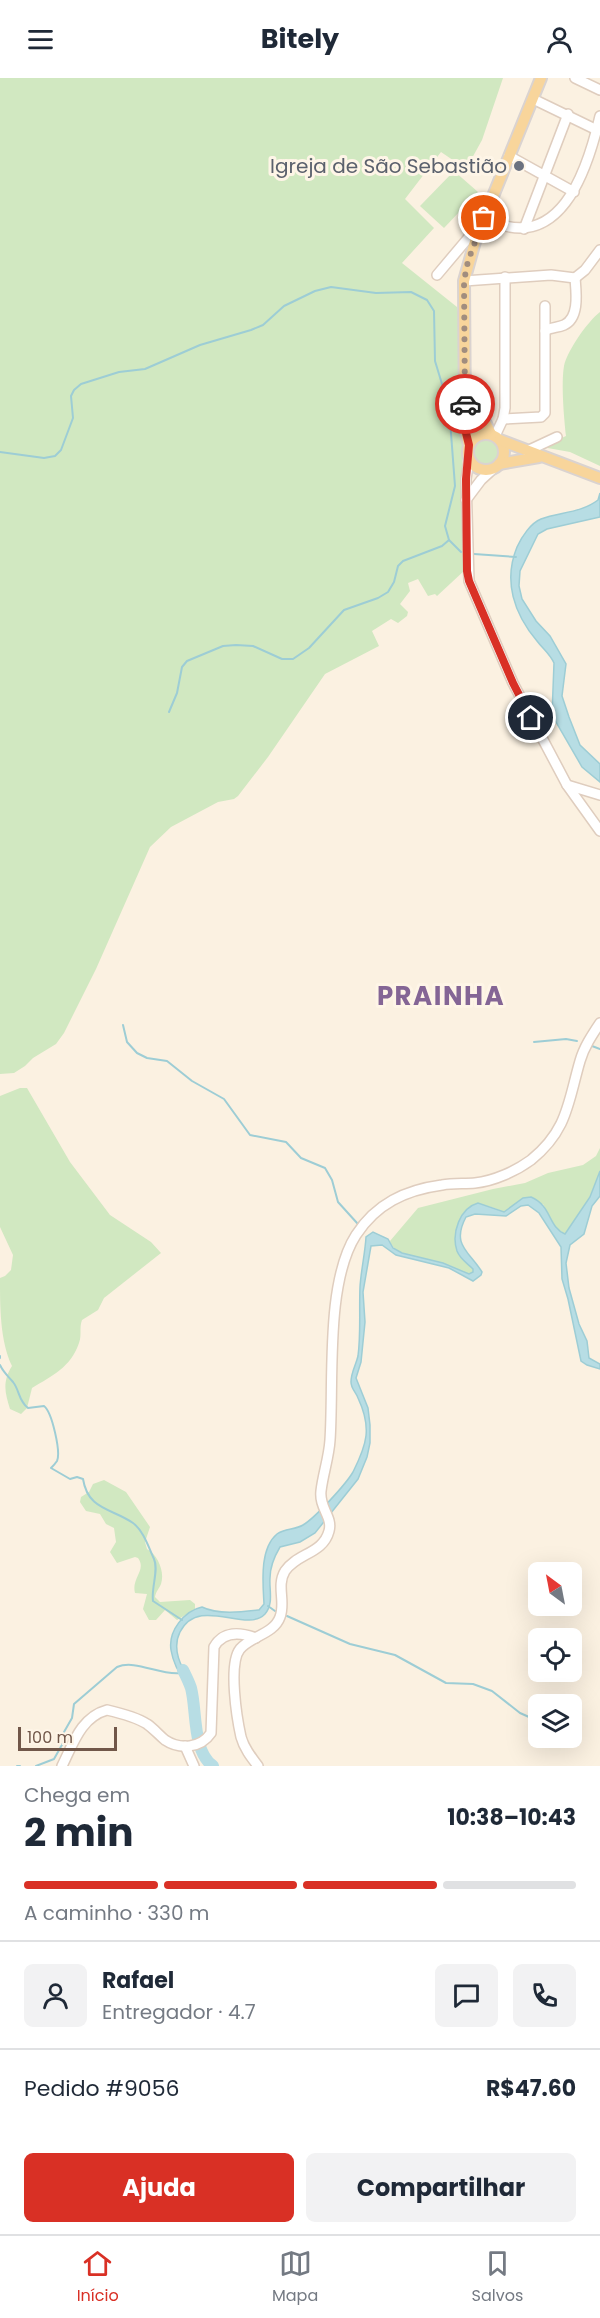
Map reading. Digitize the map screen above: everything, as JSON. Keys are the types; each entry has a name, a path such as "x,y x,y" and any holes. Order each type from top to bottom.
{"main road":[{"path":"541,78 484,218 468,261 464,281 465,429 469,445 469,459 476,468 482,470 542,457"},
{"path":"466,383 504,450 496,466"},
{"path":"469,445 476,436 495,437 596,476"}],"street":[{"path":"575,78 600,90"},
{"path":"533,99 597,130"},
{"path":"524,229 568,114"},
{"path":"437,275 484,218 510,229 524,229 533,227 556,212 574,192 586,166 600,116"},
{"path":"509,156 574,192"},
{"path":"464,281 551,275 575,278 585,270 600,250"},
{"path":"495,437 505,408 504,277"},
{"path":"545,331 551,327 564,325 571,318 576,301 575,278"},
{"path":"503,418 544,416 546,398 545,306"},
{"path":"528,451 557,437"},
{"path":"469,459 466,500 469,581 513,683 567,785 600,831"},
{"path":"466,500 481,480 496,466"},
{"path":"567,785 600,795"},
{"path":"258,1766 241,1738 235,1661 239,1650 270,1630 281,1616 280,1584 284,1572 322,1544 329,1530 328,1518 321,1506 321,1491 330,1443 334,1320 339,1284 349,1247 366,1221 385,1203 419,1190 442,1185 491,1180 518,1169 537,1154 557,1132 566,1117 580,1059 588,1040 600,1023"},
{"path":"62,1766 88,1719 107,1710 141,1721 167,1742 194,1745 212,1733 214,1647 217,1641 227,1634 245,1634 256,1638"},
{"path":"194,1745 194,1766"}],"green space":[{"path":"0,78 503,78 482,140 466,169 441,152 405,199 434,228 402,263 457,307 462,331 462,476 465,570 437,596 435,594 428,596 418,579 408,583 410,591 400,604 408,612 407,616 398,623 391,619 372,631 379,646 325,674 238,796 218,802 171,827 150,847 96,969 64,1033 56,1044 33,1058 25,1066 14,1073 0,1074"},
{"path":"454,171 478,192 444,228 420,206"},
{"path":"600,312 600,466 570,452 542,447 566,436 564,366 569,352 579,337"},
{"path":"486,436 497,440 501,451 497,462 486,466 475,462 471,451 475,440"},
{"path":"20,1088 27,1088 70,1162 110,1215 151,1242 161,1253 104,1298 98,1310 82,1320 80,1340 76,1351 66,1365 32,1388 27,1408 21,1414 10,1409 6,1393 7,1377 12,1366 3,1335 0,1289 0,1278 11,1270 13,1255 0,1227 0,1096"},
{"path":"600,1148 600,1171 590,1197 565,1234 556,1228 543,1204 518,1202 504,1212 480,1204 469,1207 459,1223 456,1241 473,1269 473,1272 469,1274 446,1264 405,1254 393,1247 390,1241 418,1208 525,1183 548,1173 583,1165 596,1156"},
{"path":"104,1480 126,1492 150,1527 145,1542 147,1549 157,1560 162,1574 161,1584 155,1597 160,1602 190,1600 195,1604 195,1609 177,1620 165,1610 156,1620 149,1620 143,1609 147,1594 135,1593 134,1588 141,1566 138,1558 117,1563 110,1552 116,1542 114,1528 106,1524 100,1514 86,1511 80,1502 81,1497 89,1492 93,1484"}],"water":[{"path":"600,493 600,517 547,529 538,534 520,571 519,586 522,599 536,621 550,636 566,664 562,696 580,745 600,764 600,782 582,767 552,715 554,663 522,620 513,597 511,572 517,547 524,534 534,524 541,519 585,507 598,500"},
{"path":"600,1171 600,1196 592,1206 584,1234 570,1245 566,1263 569,1288 579,1324 587,1341 589,1358 600,1364 600,1369 581,1361 562,1279 561,1247 539,1213 528,1205 521,1206 506,1216 475,1214 466,1217 460,1234 461,1241 482,1272 473,1281 449,1268 396,1255 382,1245 371,1246 363,1292 365,1322 361,1362 356,1378 368,1408 370,1443 358,1479 315,1533 300,1542 280,1547 272,1566 270,1601 265,1614 257,1619 246,1620 210,1615 199,1616 188,1621 180,1632 177,1645 179,1659 191,1684 187,1685 177,1668 171,1650 172,1636 183,1617 202,1607 223,1612 259,1610 264,1604 263,1567 271,1540 280,1532 300,1527 315,1515 353,1472 362,1453 366,1436 365,1418 351,1382 359,1347 360,1287 366,1237 373,1232 388,1239 393,1248 402,1253 443,1263 469,1274 473,1272 473,1269 458,1254 455,1244 458,1222 466,1210 478,1203 504,1212 523,1198 531,1197 543,1206 555,1227 565,1234 590,1197"}],"waterway":[{"path":"0,452 44,458 55,456 61,450 73,418 71,396 81,384 119,372 145,369 200,345 251,330 263,325 284,306 315,291 331,287 376,293 411,292 427,300 434,311 435,361 449,407 455,486 445,526 449,540 461,552"},
{"path":"169,712 177,693 182,667 187,661 223,646 236,645 253,646 282,659 293,659 309,648 344,610 388,592 394,582 398,566 403,561 442,546 449,540"},
{"path":"474,554 516,557"},
{"path":"123,1025 127,1042 137,1053 147,1058 167,1061 192,1081 224,1099 250,1135 286,1142 301,1158 325,1168 332,1180 338,1202 357,1223"},
{"path":"534,1042 566,1039 577,1041"},
{"path":"592,1046 600,1049"},
{"path":"0,1365 28,1408 44,1406 47,1410 53,1424 58,1449 57,1461 51,1468 70,1479 77,1477 83,1479 95,1503 137,1526 155,1563 153,1601 182,1620"},
{"path":"268,1606 275,1611"},
{"path":"287,1616 350,1644 395,1655 446,1683 473,1684 492,1691 528,1717"},
{"path":"36,1766 54,1759 63,1743 64,1732 72,1718 74,1704 117,1667 132,1665 181,1673"},
{"path":"183,1670 193,1697 198,1741 206,1759 213,1766"}],"way so far":[{"path":"465,404 464,281 468,261 484,218"}],"place":[{"name":"Igreja de São Sebastião","path":"519,166"}],"district":[{"name":"PRAINHA","path":"441,996"}],"route":[{"path":"465,404 465,429 469,445 466,479 469,581 513,683 531,718"}]}
